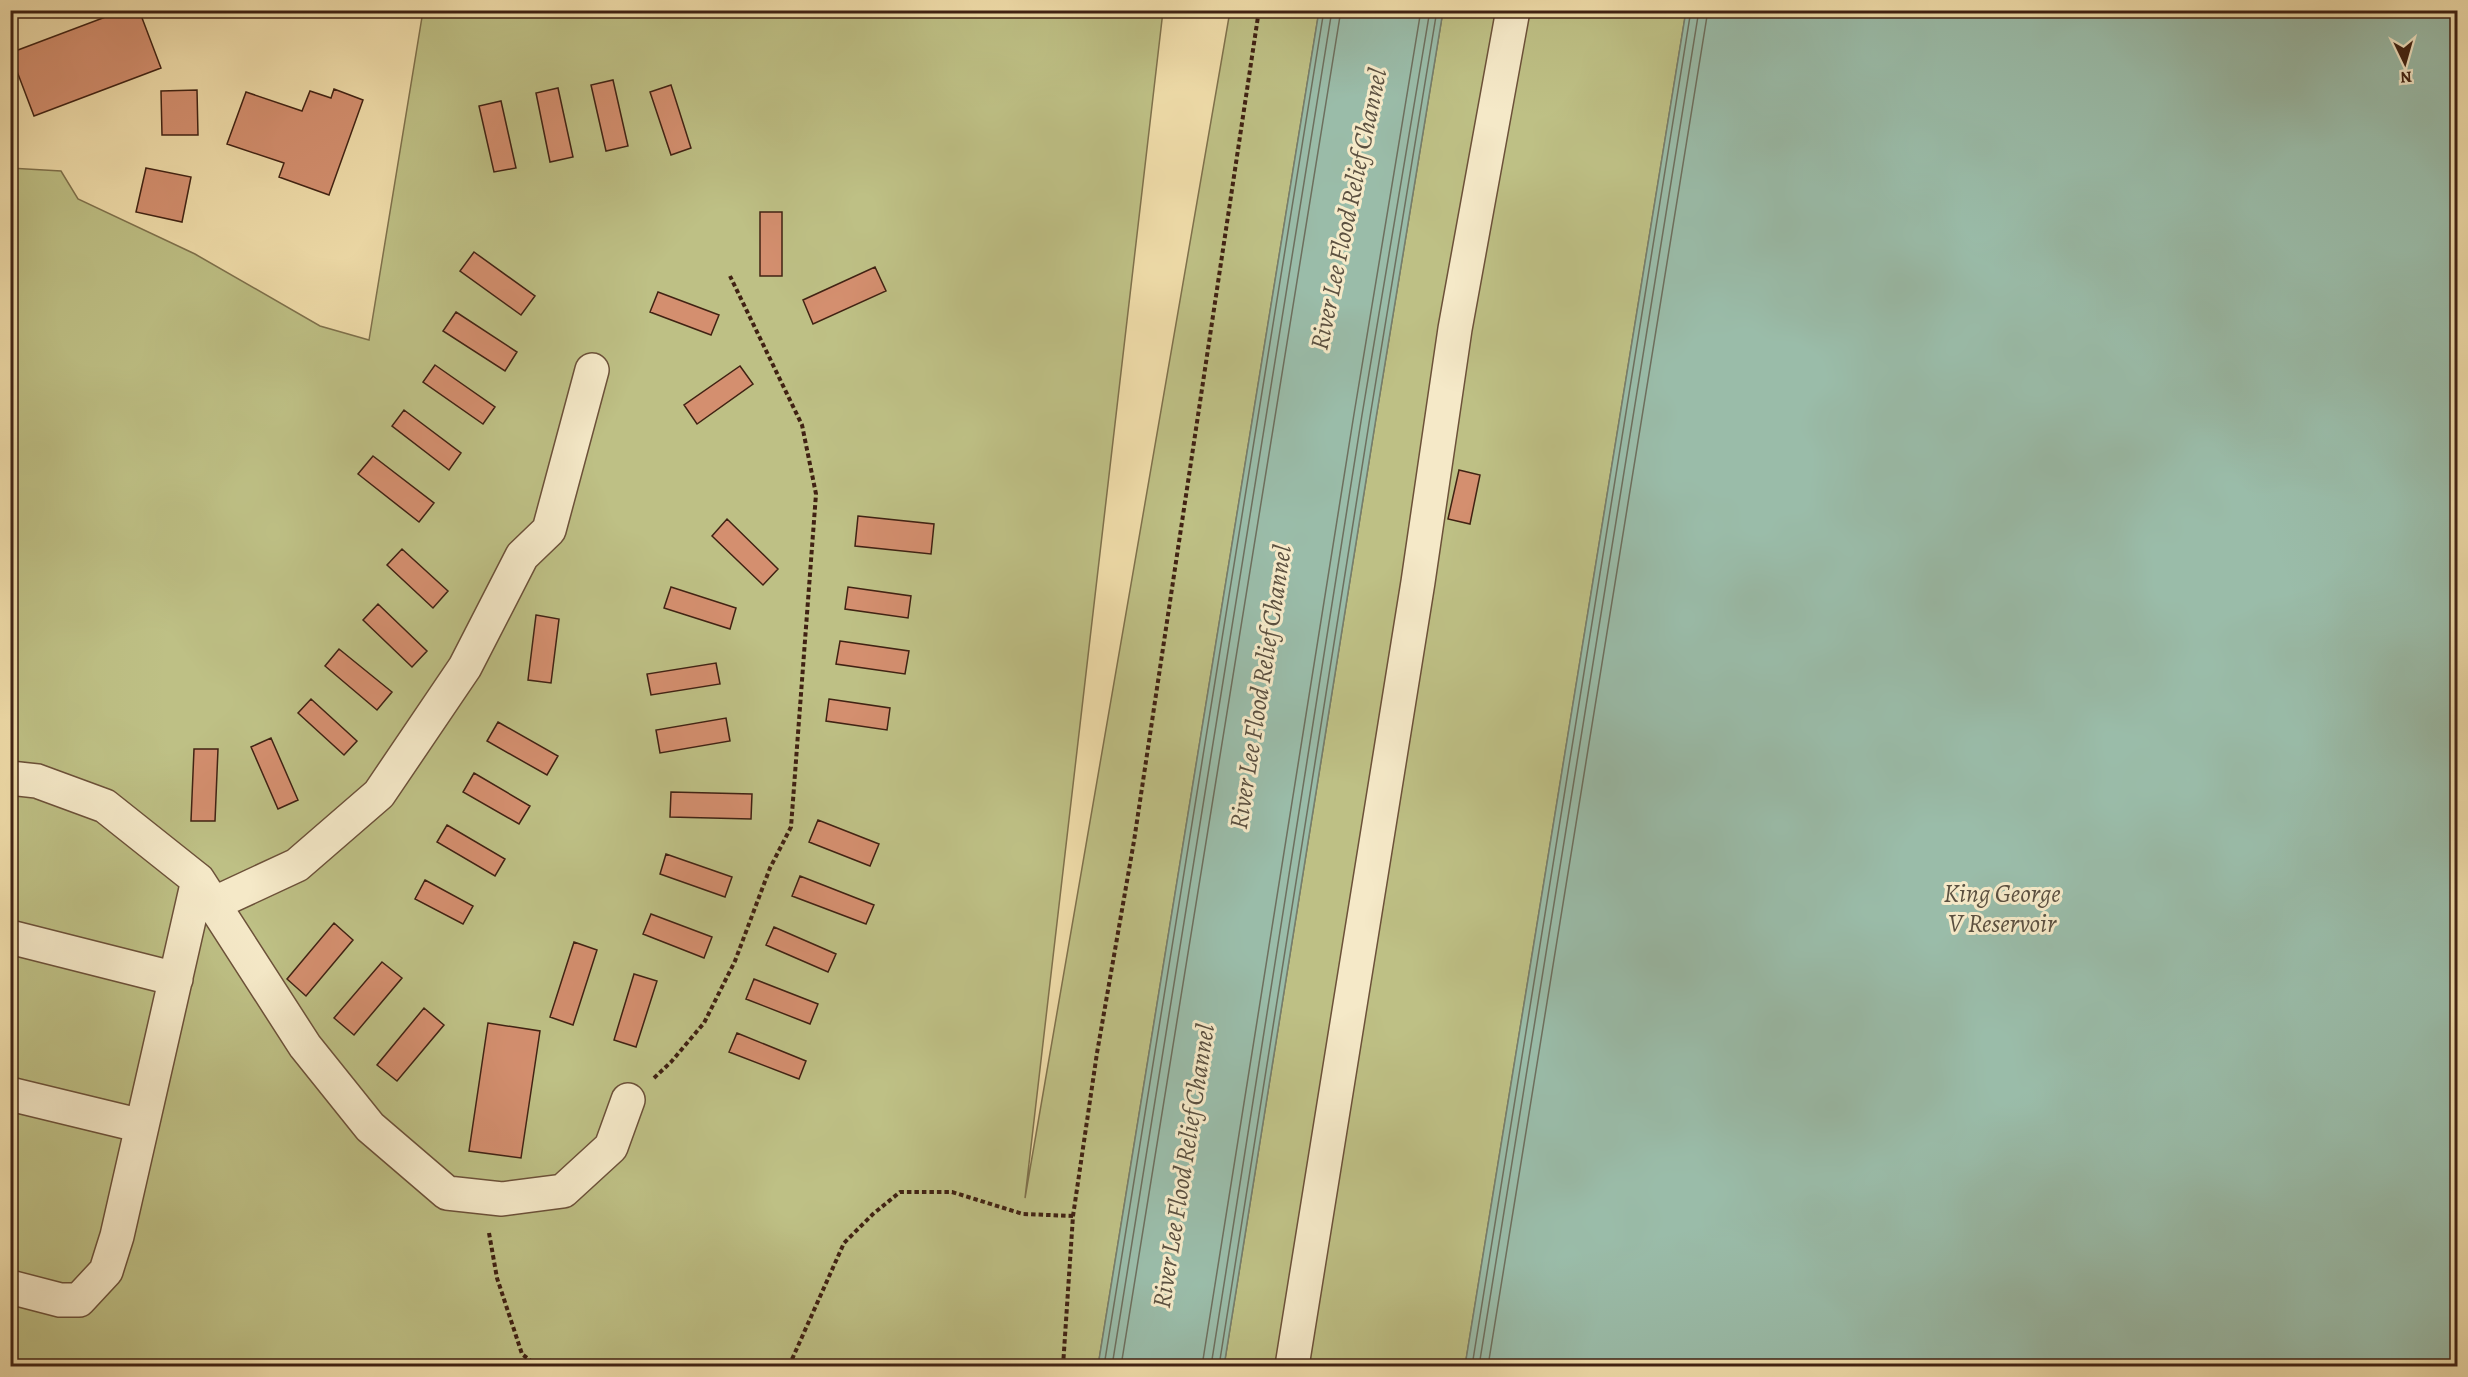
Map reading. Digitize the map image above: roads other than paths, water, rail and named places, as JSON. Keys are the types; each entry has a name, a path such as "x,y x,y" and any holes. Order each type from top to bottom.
{"lane":[{"path":"1292,1366 1418,582 1455,329 1513,10"},
{"path":"206,892 297,865 379,794 465,667 522,556 549,530 592,370"},
{"path":"10,778 37,781 105,806 206,892 305,1046 370,1126 447,1193 502,1199 563,1191 611,1147 628,1100"},
{"path":"10,1287 60,1300 79,1300 106,1271 117,1236 176,979 206,892"},
{"path":"10,937 176,979"},
{"path":"10,1094 142,1126"}],"water":[{"name":"River Lee Flood Relief Channel","path":"1319,11 1443,11 1224,1366 1098,1366"},
{"name":"King George V Reservoir","path":"1686,11 2457,11 2457,1366 1465,1366"}]}
